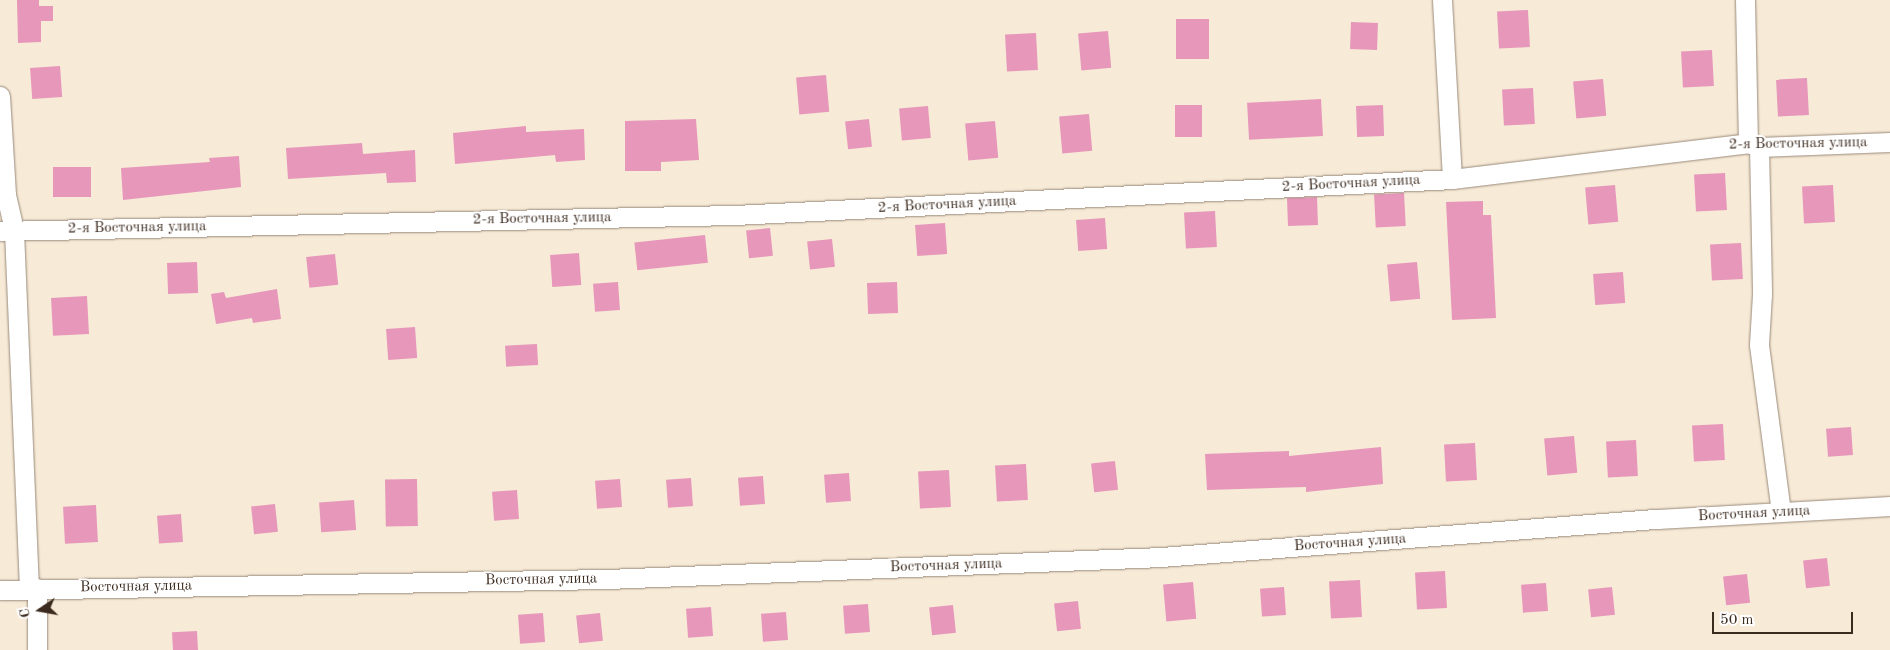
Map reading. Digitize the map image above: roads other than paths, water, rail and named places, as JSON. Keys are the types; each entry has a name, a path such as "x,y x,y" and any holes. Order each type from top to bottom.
{"street":[{"path":"1442,0 1452,179"},
{"path":"1746,0 1762,294 1759,345 1781,512"},
{"path":"0,96 7,231 37,650"},
{"name":"2-я Восточная улица","path":"7,231 735,215 1452,179 1753,145 1890,142"},
{"name":"Восточная улица","path":"0,590 607,579 1161,557 1781,512 1890,506"}]}
